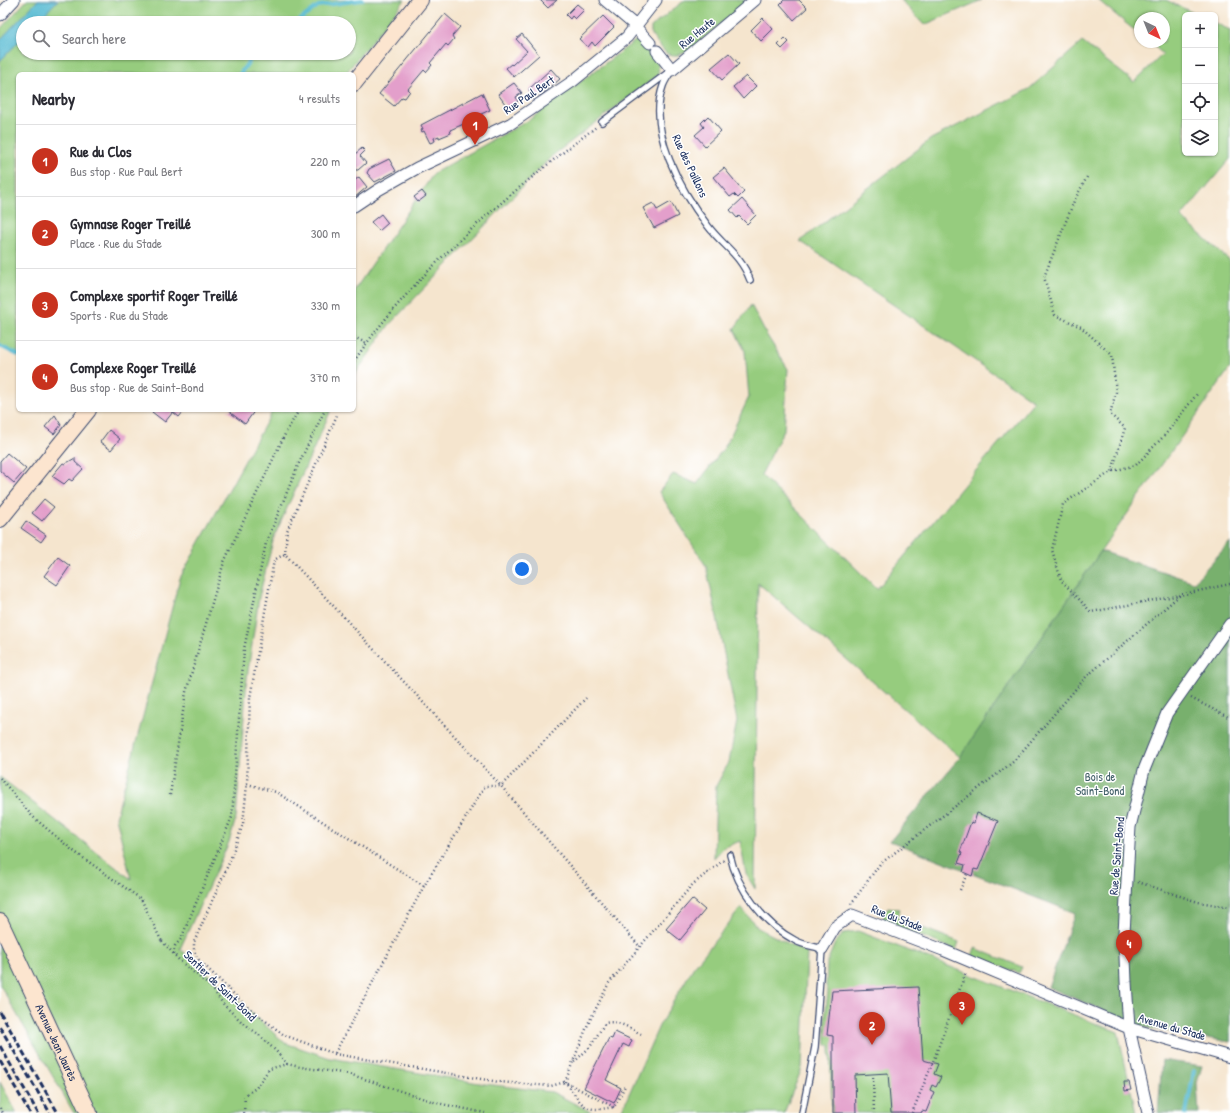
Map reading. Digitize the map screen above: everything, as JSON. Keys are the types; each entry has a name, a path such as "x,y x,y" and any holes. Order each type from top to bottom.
{"main road":[{"path":"356,80 420,0"},
{"path":"0,519 89,412"},
{"name":"Avenue Jean Jaurès","path":"0,922 89,1113"}],"street":[{"path":"0,14 14,0"},
{"path":"605,0 635,26 672,70"},
{"name":"Rue Paul Bert","path":"356,205 378,190 417,168 510,124 573,81 627,37 656,0"},
{"name":"Rue Haute","path":"672,70 755,0"},
{"name":"Rue de Saint-Bond","path":"1148,1113 1129,1028 1124,957 1124,918 1130,827 1144,770 1167,713 1230,624"},
{"name":"Rue du Stade","path":"822,948 835,927 852,915 943,950 1129,1028"},
{"name":"Avenue du Stade","path":"1129,1028 1230,1057"}],"lane":[{"path":"602,122 672,70"},
{"name":"Rue des Paillons","path":"672,70 663,86 660,108 662,137 668,155 691,202 708,227 744,265 750,280"},
{"path":"730,855 733,867 744,891 764,916 778,929 797,942 822,948"},
{"name":"Rue du Stade","path":"802,1113 815,1047 822,948"}],"path":[{"path":"356,358 366,343 430,270 497,205 602,122"},
{"path":"1087,177 1074,200 1044,277 1055,315 1081,327 1112,355 1116,392 1110,414 1125,428 1112,471"},
{"path":"356,338 366,343"},
{"path":"1197,394 1165,435 1136,465 1112,471 1063,504 1052,550 1061,580 1091,612 1230,584"},
{"path":"170,795 186,692 224,562 286,432 298,412"},
{"path":"174,954 175,946 181,939 232,817 244,649 266,543 299,463 324,412"},
{"path":"337,415 287,531 285,554 501,786 640,947"},
{"path":"285,554 274,560 250,698 247,784 243,824 194,942 194,951 200,960 246,1005 284,1035 335,1054 499,1082 551,1086 566,1082 614,1107"},
{"path":"848,908 880,864 1013,762 1086,677 1180,595"},
{"path":"335,1054 424,886 485,786 501,786 586,698"},
{"path":"1190,698 1230,718"},
{"name":"Sentier de Saint-Bond","path":"0,778 32,816 72,850 141,899 160,939 179,960 212,988 224,1005 245,1025 262,1037 287,1064"},
{"path":"247,784 276,792 424,886"},
{"path":"566,1082 588,1024 609,983 693,884 730,855"},
{"path":"960,890 967,874"},
{"path":"1138,882 1198,902 1230,907"},
{"path":"912,1113 933,1062 966,972"},
{"path":"573,1063 590,1047 605,1023 613,1022 625,1025 641,1034"},
{"path":"244,1113 245,1095 256,1088 269,1070 287,1064 349,1074 437,1103 485,1113"},
{"path":"873,1077 874,1113"},
{"path":"566,1082 586,1110 593,1111 614,1107"},
{"path":"614,1107 625,1086"},
{"path":"0,1108 3,1113"}],"green space":[{"path":"27,0 405,0 347,72 16,72 16,354 0,346 0,29"},
{"path":"685,0 745,0 744,5 685,53 673,56 666,53 651,35 651,27"},
{"path":"901,0 982,0 924,25"},
{"path":"1098,0 1166,0 1192,12 1182,12 1182,156 1218,156 1218,24 1230,30 1230,159 1181,217 1230,261 1230,368 1101,551 960,757 758,583 755,889 746,874 740,841 723,848 714,858 716,786 729,762 737,721 706,566 659,492 673,474 697,484 726,445 749,397 745,351 734,329 751,305 766,334 788,369 784,430 761,475 877,589 1034,401 800,241 931,139 1029,89 1082,42 1134,82 1163,54 1156,48 1170,48 1170,12 1134,12 1134,30"},
{"path":"635,41 644,42 657,62 657,76 552,156 389,325 356,373 356,288 434,173 529,120"},
{"path":"272,412 330,412 274,537 259,597 247,678 236,818 229,842 180,949 285,1043 330,1058 485,1084 552,1092 593,1113 74,1113 0,985 0,777 131,879 116,817 180,578"},
{"name":"Bois de Saint-Bond","path":"1230,542 1230,1042 1142,1027 1048,987 1075,913 890,841 960,757 1101,551 1194,582"},
{"path":"888,907 900,909 897,918 959,942 956,950 886,922 883,916"},
{"path":"741,908 758,928 807,953 802,1068 784,1113 621,1112 659,1026 693,968"},
{"path":"858,931 1118,1032 1136,1113 832,1113 830,1045 826,1045 825,1018 828,991 826,986 827,962 835,943 844,933"},
{"path":"975,948 1022,967 1019,973 972,956"},
{"path":"1162,1060 1202,1066 1197,1083 1199,1113 1158,1113"},
{"path":"0,1082 17,1113 0,1113"}],"water":[{"path":"38,0 58,0 43,16 23,16"},
{"path":"16,23 16,44 0,61 0,40"}],"building":[{"path":"540,0 557,0 548,8"},
{"path":"784,0 799,0 807,8 794,20 780,4"},
{"path":"577,4 584,10 575,19 572,16 570,19 566,15"},
{"path":"445,14 460,27 452,36 454,39 448,46 446,44 430,63 432,65 426,72 424,70 408,89 410,91 405,98 402,97 394,106 379,94"},
{"path":"603,16 614,27 595,46 592,42 588,47 579,39"},
{"path":"763,18 773,29 761,41 751,30"},
{"path":"522,34 539,55 514,77 506,68 511,64 512,65 527,51 516,39"},
{"path":"785,38 789,42 782,49 778,45"},
{"path":"729,53 739,64 722,80 711,68"},
{"path":"551,69 560,79 534,101 529,89"},
{"path":"746,76 756,86 743,99 733,87"},
{"path":"514,83 522,93 516,97 518,101 508,108 498,94"},
{"path":"482,93 490,110 481,114 482,116 450,130 451,133 439,138 439,136 434,138 435,141 430,143 424,131 422,132 421,130 423,129 421,125"},
{"path":"708,116 721,131 705,146 695,135 704,127 701,123"},
{"path":"362,148 365,151 360,156 366,163 358,170 356,170 356,153"},
{"path":"389,159 396,171 375,182 367,173 369,169"},
{"path":"724,168 744,192 738,198 734,194 730,197 713,177"},
{"path":"359,177 367,187 356,196 356,179"},
{"path":"422,191 426,196 418,202 414,197"},
{"path":"742,199 756,215 747,224 739,216 737,218 730,210"},
{"path":"671,202 678,216 654,228 643,208 653,203 657,210"},
{"path":"381,214 388,223 379,231 371,222"},
{"path":"152,412 173,412 165,422"},
{"path":"173,412 183,412 179,417"},
{"path":"230,412 254,412 245,424"},
{"path":"55,415 61,425 54,434 45,427"},
{"path":"109,430 120,439 111,450 100,442"},
{"path":"7,453 26,469 14,483 0,471 0,461"},
{"path":"75,458 75,462 83,469 72,481 69,479 64,484 52,476 63,463 65,464"},
{"path":"44,499 54,507 42,521 32,513"},
{"path":"26,521 46,535 41,542 21,528"},
{"path":"58,557 70,566 57,585 44,576"},
{"path":"977,813 998,821 978,870 974,869 972,876 963,872 965,865 958,863 962,853 960,852 971,822 974,823"},
{"path":"692,899 705,910 680,940 666,929"},
{"path":"918,987 923,1060 938,1064 934,1074 941,1077 936,1087 932,1085 930,1090 934,1092 926,1112 891,1113 888,1073 855,1075 856,1113 833,1113 833,1036 827,1035 832,991"},
{"path":"615,1032 632,1040 629,1047 623,1044 606,1080 621,1088 614,1103 584,1088 609,1038 612,1039"},
{"path":"1124,1082 1129,1082 1131,1090 1125,1091"}],"waterway":[{"path":"305,16 318,6 362,0"},
{"path":"241,72 250,60"},
{"path":"0,346 16,354"},
{"path":"1186,1113 1194,1071"}],"railway":[{"path":"0,1012 58,1113"},
{"path":"0,1027 50,1113"},
{"path":"0,1046 38,1113"},
{"path":"0,1061 30,1113"}],"place":[{"name":"Rue du Clos","path":"475,145"},
{"name":"Complexe Roger Treillé","path":"1129,963"},
{"name":"Complexe sportif Roger Treillé","path":"962,1025"},
{"name":"Gymnase Roger Treillé","path":"872,1045"}]}
